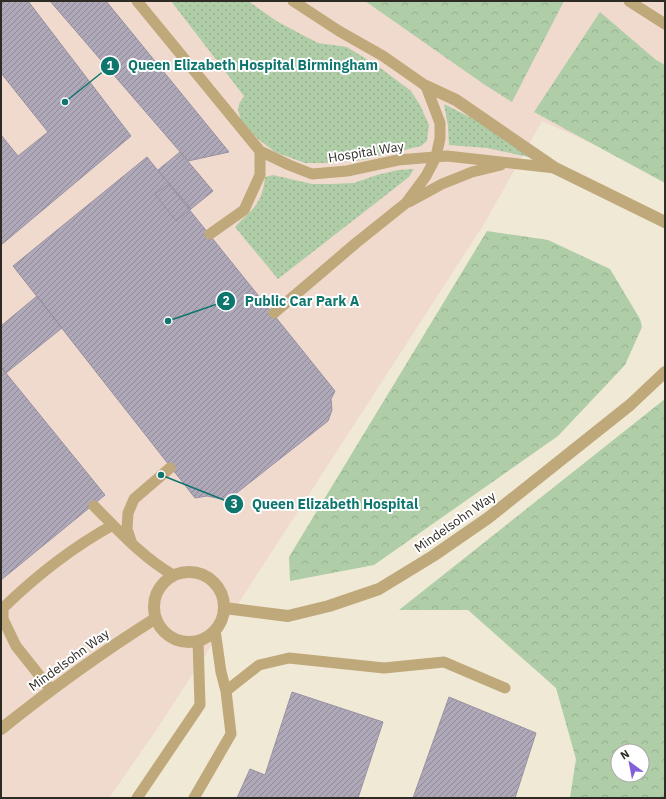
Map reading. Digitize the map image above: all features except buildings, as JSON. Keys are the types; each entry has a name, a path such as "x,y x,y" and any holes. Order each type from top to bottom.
{"street":[{"name":"Hospital Way","path":"426,86 456,100 555,168 665,222"},
{"name":"Mindelsohn Way","path":"225,608 288,616 329,606 379,588 433,556 488,518 630,405 665,372"},
{"path":"190,571 202,573 215,582 223,596 225,608 219,625 210,635 198,641 185,642 173,638 163,631 156,618 154,603 159,588 173,575 190,571"},
{"name":"Mindelsohn Way","path":"1,729 51,690 156,618"}],"lane":[{"name":"Hospital Way","path":"137,1 260,151 289,165 312,174 347,171 398,160 447,156 555,168"},
{"name":"Hospital Way","path":"293,1 339,31 384,56 426,86"},
{"path":"629,1 665,24"},
{"path":"406,203 426,176 436,157 440,138 440,123 426,86"},
{"path":"210,234 244,210 260,175 260,151"},
{"path":"274,314 356,243 406,203 442,184 472,172 509,163"},
{"path":"132,544 127,529 128,513 134,499 170,468"},
{"path":"94,506 132,544 160,567 173,575"},
{"path":"51,690 16,646 3,619 3,608 32,580 87,540 113,525"},
{"path":"194,798 231,734 226,691 221,672 214,630"},
{"path":"137,798 200,704 198,641"},
{"path":"226,691 259,665 289,658 384,668 444,662 505,688"}],"shaded area":[{"path":"1,1 665,1 665,177 542,121 484,224 159,726 109,798 1,798"}],"green space":[{"path":"171,1 248,1 278,22 318,43 347,47 379,67 411,91 420,105 429,125 427,141 421,146 362,160 326,163 305,163 275,152 258,139 241,120 238,110 239,104 244,96"},
{"path":"365,1 564,1 512,102 485,85"},
{"path":"600,12 656,60 665,65 665,183 534,112"},
{"path":"444,104 491,128 533,158 487,148 449,145 448,126"},
{"path":"414,169 409,177 278,279 235,227 252,210 259,200 262,194 265,177 273,175 312,184 354,183 398,170"},
{"path":"487,231 548,240 610,269 640,319 642,327 625,365 558,436 374,565 290,581 289,557"},
{"path":"665,399 665,798 570,798 576,759 556,688 468,610 399,610"}],"place":[{"name":"Queen Elizabeth Hospital Birmingham","path":"65,102"},
{"name":"Public Car Park A","path":"168,321"},
{"name":"Queen Elizabeth Hospital","path":"161,475"}]}
